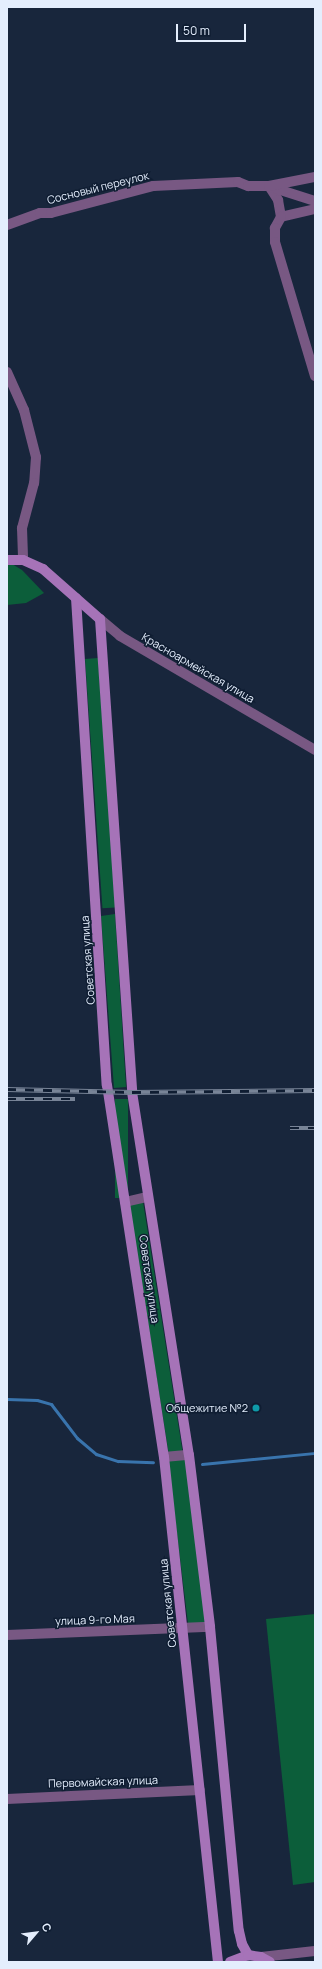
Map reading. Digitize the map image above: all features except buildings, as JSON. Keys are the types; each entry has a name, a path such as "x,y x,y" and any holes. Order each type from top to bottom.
{"main road":[{"path":"7,560 22,560"},
{"name":"Красноармейская улица","path":"22,560 43,569 100,619"},
{"name":"Советская улица","path":"76,598 107,1085 164,1457 218,1962"},
{"name":"Советская улица","path":"100,619 132,1092 147,1197 189,1455 210,1627 239,1931 242,1944 248,1955"},
{"path":"230,1962 248,1955 260,1957 270,1962"}],"street":[{"name":"Сосновый переулок","path":"7,225 40,213 51,213 153,186 238,182 248,186 269,186 315,177"},
{"path":"269,186 315,201"},
{"path":"269,186 278,200 281,217 275,228 275,242 315,376"},
{"path":"281,217 315,209"},
{"path":"7,372 24,410 36,457 34,483 22,523 22,560"},
{"name":"Красноармейская улица","path":"100,619 120,636 315,750"},
{"path":"125,1202 147,1197"},
{"path":"164,1457 189,1455"},
{"name":"улица 9-го Мая","path":"7,1635 210,1627"},
{"name":"Первомайская улица","path":"7,1799 200,1790"},
{"path":"260,1957 286,1958 315,1951"}],"green space":[{"path":"7,561 22,570 44,593 26,603 7,605"},
{"path":"98,658 115,907 102,908 85,659"},
{"path":"115,914 126,1087 114,1088 101,916"},
{"path":"115,1099 128,1099 128,1198 115,1198"},
{"path":"143,1202 183,1453 169,1455 129,1204"},
{"path":"186,1459 206,1623 188,1625 168,1461"},
{"path":"315,1614 315,1882 293,1885 266,1619"}],"waterway":[{"path":"7,1399 37,1400 51,1404 77,1438 96,1454 118,1461 153,1462"},
{"path":"202,1464 315,1453"}],"railway":[{"path":"7,1089 132,1092 315,1090"},
{"path":"7,1099 75,1099"},
{"path":"290,1128 315,1128"}],"place":[{"name":"Общежитие №2","path":"256,1408"}]}
